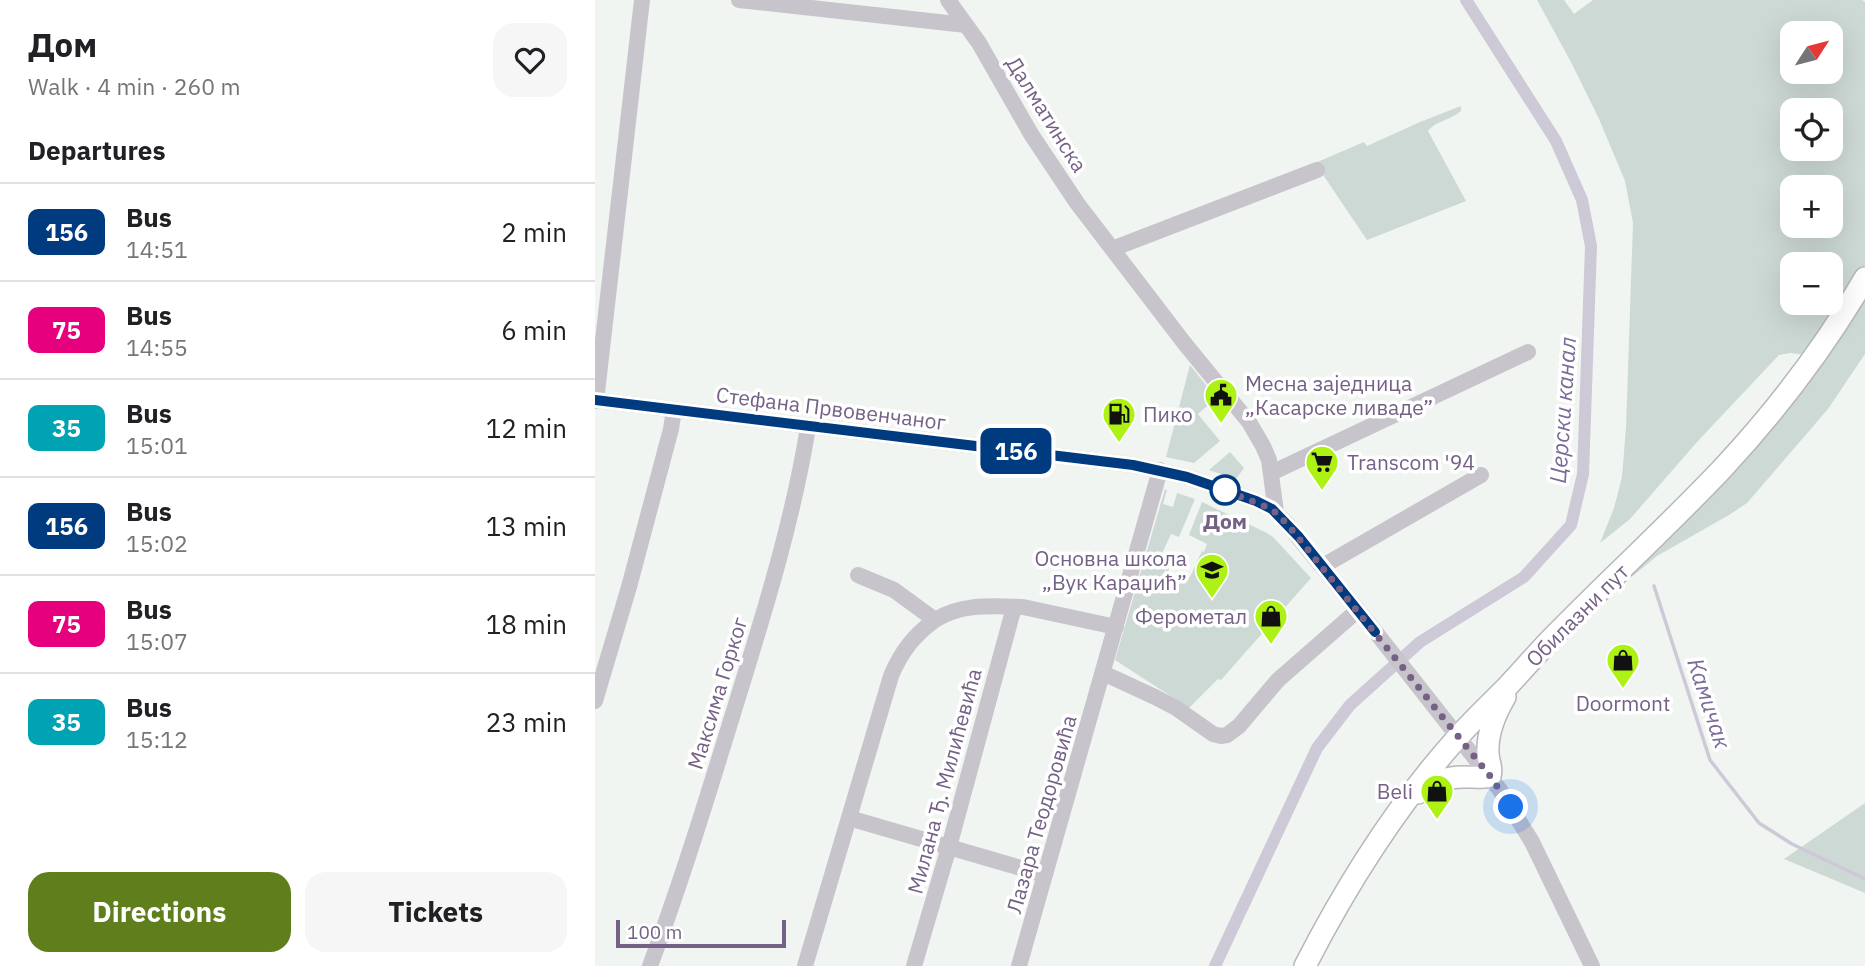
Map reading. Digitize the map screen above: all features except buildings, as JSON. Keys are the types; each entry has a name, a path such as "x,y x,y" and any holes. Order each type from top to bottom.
{"main road":[{"name":"Обилазни пут","path":"1305,966 1353,880 1405,802 1458,737 1750,438 1811,363 1865,278"},
{"path":"1405,802 1440,780 1451,777 1490,776 1490,733 1493,720 1506,695 1507,686"}],"street":[{"path":"596,400 642,0"},
{"path":"739,0 966,25"},
{"name":"Далматинска","path":"948,0 979,43 1031,134 1077,203 1185,344 1249,422 1269,460 1276,512"},
{"path":"1112,249 1317,170"},
{"path":"1271,473 1528,352"},
{"name":"Стефана Првовенчаног","path":"596,400 1160,470 1187,477 1272,509 1323,566 1490,776 1532,842 1592,966"},
{"path":"595,701 629,587 674,410"},
{"name":"Максима Горког","path":"650,966 686,866 749,662 801,471 809,427"},
{"name":"Лазара Теодоровића","path":"1019,966 1160,470"},
{"path":"1323,566 1481,475"},
{"path":"857,575 894,590 935,620"},
{"path":"805,966 894,668 911,641 935,620 962,608 977,606 1014,607 1116,626"},
{"name":"Милана Ђ. Милићевића","path":"914,966 1014,607"},
{"path":"1103,673 1176,708 1213,734 1227,735 1239,726 1290,668 1358,610"},
{"path":"849,818 1045,875"}],"shaded area":[{"path":"1537,0 1564,0 1574,14 1593,0 1865,2 1865,265 1843,299 1843,252 1780,252 1780,315 1832,315 1806,355 1779,355 1697,442 1630,519 1600,543 1614,508 1622,477 1633,223 1625,181 1599,119"},
{"path":"1461,106 1461,111 1428,131 1466,201 1367,240 1315,163 1364,142 1367,146"},
{"path":"1865,292 1865,354 1828,409 1747,503 1657,556 1629,579 1649,557"},
{"path":"1190,365 1210,390 1214,400 1198,414 1220,441 1194,463 1166,457"},
{"path":"1230,452 1244,468 1236,479 1209,470"},
{"name":"Основна школа „Вук Караџић”","path":"1165,489 1167,490 1163,504 1173,507 1177,493 1195,499 1179,537 1171,534 1158,562 1169,568 1168,573 1178,577 1180,573 1190,577 1202,551 1204,552 1207,544 1189,535 1202,502 1273,537 1311,578 1221,680 1218,679 1189,708 1115,660"},
{"path":"1865,803 1865,893 1784,859"}],"waterway":[{"name":"Церски канал","path":"1215,966 1317,748 1350,705 1420,642 1524,577 1571,525 1583,474 1591,246 1582,200 1556,141 1466,0"},
{"name":"Камичак","path":"1654,586 1710,760 1759,823 1792,844 1865,879"}],"bus line":[{"name":"156","path":"595,400 1133,465 1187,477 1272,509 1299,537 1375,632"}],"place":[{"name":"Месна заједница „Касарске ливаде”","path":"1221,425"},
{"name":"Пико","path":"1119,444"},
{"name":"Дом","path":"1225,490"},
{"name":"Transcom '94","path":"1322,492"},
{"name":"Основна школа „Вук Караџић”","path":"1212,600"},
{"name":"Ферометал","path":"1271,646"},
{"name":"Doormont","path":"1623,690"},
{"name":"Beli","path":"1437,821"}],"route":[{"path":"1225,490 1221,489 1272,509 1288,525 1490,776 1511,807"}]}
